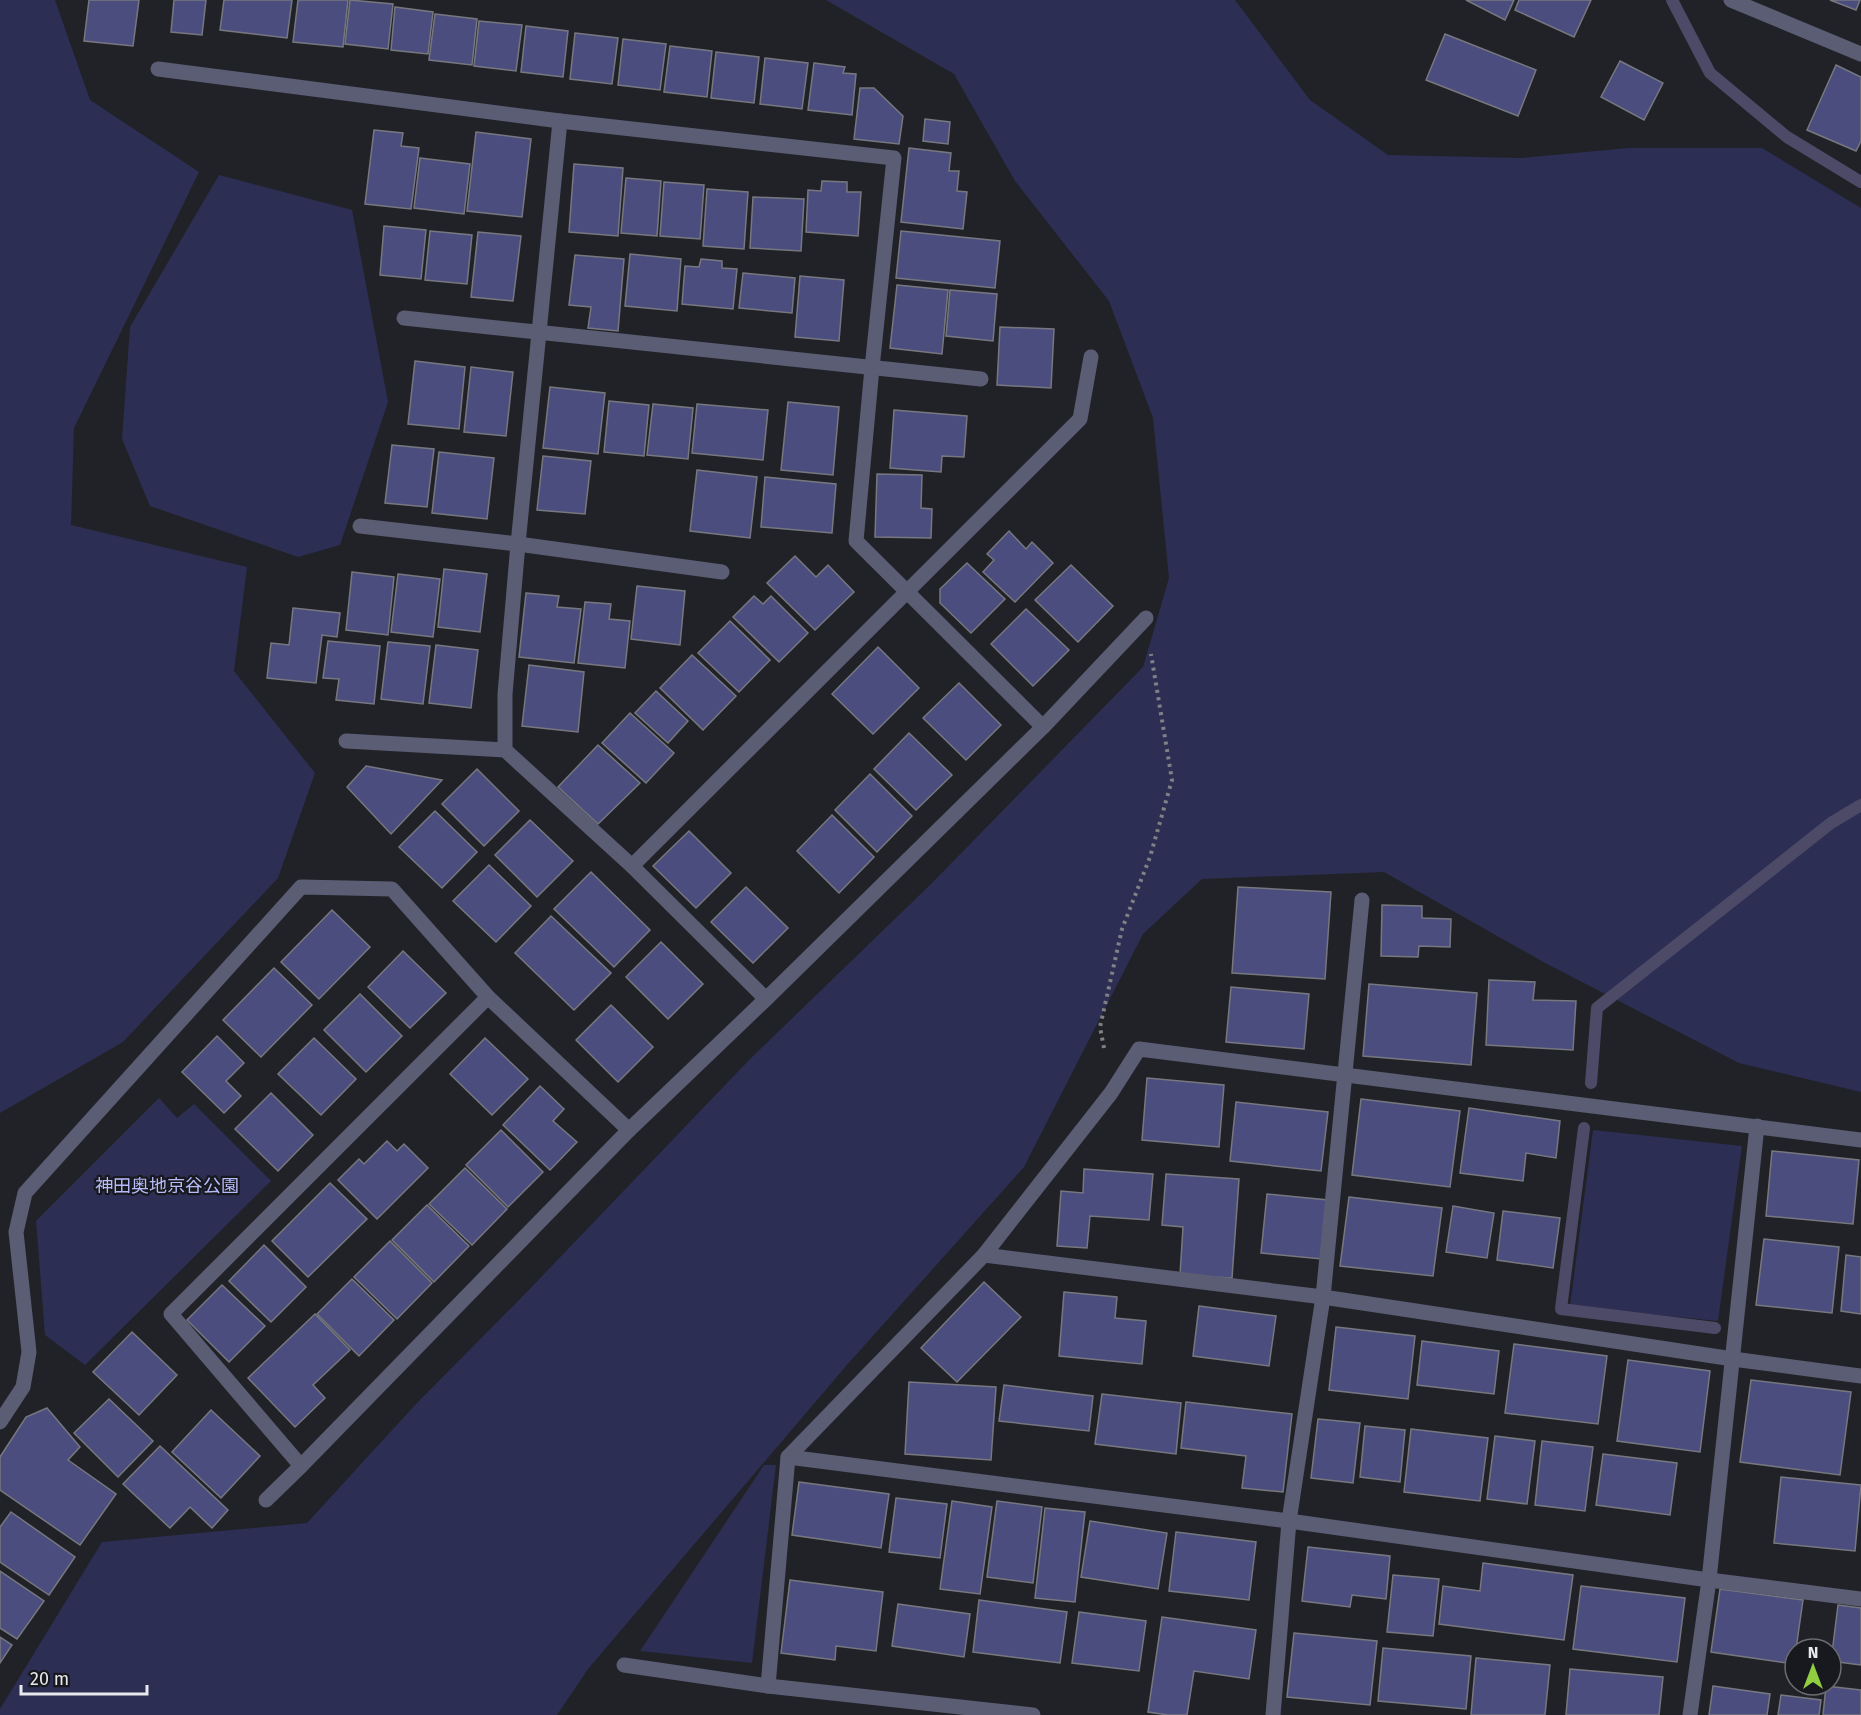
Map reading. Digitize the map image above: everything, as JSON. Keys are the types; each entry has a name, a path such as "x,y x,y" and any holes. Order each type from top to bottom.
{"street":[{"path":"1731,0 1861,54"},
{"path":"158,69 560,121 894,158 856,541 1043,727"},
{"path":"505,750 505,694 518,544 560,121"},
{"path":"404,318 981,379"},
{"path":"632,866 1080,419 1091,357"},
{"path":"360,526 518,544 722,572"},
{"path":"266,1500 629,1130 1043,727 1146,618"},
{"path":"346,741 505,750 632,866 766,999"},
{"path":"0,1422 23,1387 29,1352 16,1232 25,1192 301,887 392,889 488,997 629,1130"},
{"path":"1273,1715 1289,1521 1323,1297 1362,900"},
{"path":"301,1466 171,1314 488,997"},
{"path":"768,1686 788,1456 984,1255 1111,1093 1139,1049 1861,1140"},
{"path":"1690,1715 1709,1580 1757,1126"},
{"path":"984,1255 1323,1297 1861,1376"},
{"path":"788,1456 1861,1599"},
{"path":"624,1665 768,1686 1033,1715"}],"path":[{"path":"1111,1093 1100,1027 1122,929 1150,857 1172,780 1146,618"}],"green space":[{"path":"0,0 55,0 90,100 199,172 74,428 71,525 247,567 234,671 315,773 278,878 123,1042 0,1113"},
{"path":"826,0 1235,0 1310,100 1388,155 1521,158 1628,148 1762,148 1861,208 1861,1092 1739,1063 1547,964 1384,872 1202,879 1143,934 1024,1167 846,1366 588,1669 557,1715 0,1715 0,1709 102,1542 307,1523 415,1405 750,1059 931,884 1143,667 1169,578 1153,418 1109,301 1015,181 954,74"},
{"path":"219,175 352,210 388,402 340,545 298,557 150,506 122,439 130,327"},
{"name":"神田奥地京谷公園","path":"159,1098 177,1118 194,1104 271,1181 85,1365 45,1335 36,1221"},
{"path":"1593,1130 1742,1146 1718,1321 1570,1306"},
{"path":"764,1465 776,1465 752,1663 640,1651"}],"building":[{"path":"89,0 139,0 133,46 84,41"},
{"path":"174,0 206,0 202,35 171,32"},
{"path":"224,0 292,0 287,38 220,30"},
{"path":"298,0 348,0 343,47 293,42"},
{"path":"350,0 393,4 388,49 345,44"},
{"path":"1466,0 1514,0 1505,20"},
{"path":"1519,0 1591,0 1574,37 1515,10"},
{"path":"1830,0 1860,0 1856,10"},
{"path":"395,7 433,12 428,54 391,50"},
{"path":"435,14 477,19 472,65 429,60"},
{"path":"479,21 522,25 516,71 474,66"},
{"path":"526,26 568,31 563,77 521,72"},
{"path":"575,33 618,38 612,84 570,79"},
{"path":"1445,34 1536,70 1518,116 1426,80"},
{"path":"623,39 666,44 660,90 618,85"},
{"path":"670,46 712,51 707,97 664,92"},
{"path":"716,52 759,57 754,103 711,98"},
{"path":"765,58 808,63 802,109 760,104"},
{"path":"1620,61 1663,83 1644,120 1601,97"},
{"path":"814,63 845,67 843,73 856,74 852,115 808,110"},
{"path":"1836,65 1861,77 1861,141 1856,151 1807,130"},
{"path":"860,88 874,88 903,116 899,144 854,139"},
{"path":"925,119 950,122 948,144 923,141"},
{"path":"374,130 403,133 401,146 419,148 411,209 365,204"},
{"path":"476,132 531,139 522,217 467,211"},
{"path":"909,148 951,153 949,171 959,171 957,191 967,192 963,229 901,222"},
{"path":"420,158 470,164 464,214 414,208"},
{"path":"574,164 623,168 618,236 569,232"},
{"path":"626,178 661,181 657,236 621,233"},
{"path":"822,181 847,182 847,192 861,192 858,236 806,232 808,190 821,191"},
{"path":"664,182 704,185 700,239 660,236"},
{"path":"707,189 748,192 744,249 703,246"},
{"path":"753,197 804,199 801,251 750,248"},
{"path":"384,226 426,230 421,279 380,275"},
{"path":"430,231 472,235 467,284 425,280"},
{"path":"901,231 1000,241 995,288 896,278"},
{"path":"478,232 521,236 513,301 471,297"},
{"path":"630,254 681,259 677,311 625,306"},
{"path":"575,255 624,259 618,331 588,328 591,307 569,305"},
{"path":"701,259 722,261 722,268 737,269 733,309 682,304 685,266 699,267"},
{"path":"743,273 795,278 792,313 739,308"},
{"path":"800,276 844,280 839,341 795,337"},
{"path":"897,285 948,290 942,354 890,348"},
{"path":"950,290 997,294 993,341 946,336"},
{"path":"1000,327 1054,329 1051,388 997,385"},
{"path":"415,361 465,367 459,429 408,424"},
{"path":"471,367 513,372 506,436 464,432"},
{"path":"550,387 605,393 598,454 543,448"},
{"path":"609,401 649,405 644,456 604,452"},
{"path":"788,402 839,407 833,475 781,470"},
{"path":"653,404 693,408 688,459 647,455"},
{"path":"697,404 768,410 763,460 692,453"},
{"path":"894,410 967,416 964,457 942,456 941,472 890,468"},
{"path":"392,445 434,449 427,507 385,503"},
{"path":"439,452 494,458 487,519 432,513"},
{"path":"543,456 591,461 585,514 537,510"},
{"path":"697,470 757,477 750,538 690,531"},
{"path":"877,474 922,475 921,508 932,509 931,538 875,537"},
{"path":"765,477 836,484 832,533 761,527"},
{"path":"1009,531 1026,549 1032,542 1053,563 1015,602 983,572 994,560 987,554"},
{"path":"795,556 816,577 828,565 854,592 815,630 767,583"},
{"path":"967,563 1005,599 971,633 940,603 940,589"},
{"path":"1071,565 1113,606 1078,642 1035,600"},
{"path":"444,569 487,574 480,632 438,627"},
{"path":"352,572 394,577 388,635 346,630"},
{"path":"398,574 440,579 433,637 391,632"},
{"path":"637,586 685,591 680,645 631,639"},
{"path":"526,593 559,596 557,607 581,609 574,663 519,657"},
{"path":"754,596 763,604 771,596 808,633 779,662 733,617"},
{"path":"585,602 611,604 609,619 630,621 625,668 578,663"},
{"path":"293,608 340,613 337,637 322,635 316,683 267,678 271,643 289,645"},
{"path":"1026,609 1069,650 1033,686 991,644"},
{"path":"730,621 770,660 739,692 698,653"},
{"path":"328,641 380,646 374,704 336,700 339,679 323,678"},
{"path":"388,642 430,646 423,704 381,699"},
{"path":"436,645 478,650 471,708 429,703"},
{"path":"878,647 919,688 873,734 832,694"},
{"path":"692,655 736,696 703,730 660,688"},
{"path":"529,665 584,672 578,732 522,726"},
{"path":"959,683 1001,725 966,760 923,718"},
{"path":"656,691 688,721 668,743 635,713"},
{"path":"630,713 674,753 646,783 602,743"},
{"path":"909,733 952,775 916,810 874,769"},
{"path":"598,745 640,783 598,824 558,787"},
{"path":"366,766 442,780 391,834 347,787"},
{"path":"477,769 519,811 484,846 442,804"},
{"path":"870,774 912,816 877,852 835,810"},
{"path":"435,811 477,852 442,888 399,847"},
{"path":"832,815 874,857 839,893 797,851"},
{"path":"530,820 573,861 537,897 495,855"},
{"path":"689,831 731,873 696,908 653,866"},
{"path":"489,865 531,906 496,942 453,901"},
{"path":"591,872 650,930 614,967 554,909"},
{"path":"746,887 788,928 753,963 711,922"},
{"path":"1238,887 1331,892 1325,979 1232,973"},
{"path":"1382,905 1422,906 1422,918 1451,919 1450,947 1419,946 1418,957 1381,956"},
{"path":"332,910 370,947 319,999 281,962"},
{"path":"551,916 611,973 574,1010 515,953"},
{"path":"661,942 703,984 668,1019 626,977"},
{"path":"403,951 446,993 410,1028 368,987"},
{"path":"274,968 312,1005 261,1057 223,1020"},
{"path":"1489,980 1535,982 1533,1000 1576,1001 1573,1050 1486,1045"},
{"path":"1369,984 1477,993 1471,1065 1363,1056"},
{"path":"1231,987 1309,994 1304,1049 1226,1042"},
{"path":"360,994 402,1036 366,1072 324,1030"},
{"path":"611,1005 653,1047 618,1082 576,1040"},
{"path":"217,1036 244,1063 226,1081 241,1096 224,1113 182,1072"},
{"path":"314,1038 356,1079 321,1115 278,1074"},
{"path":"485,1038 528,1079 492,1115 450,1074"},
{"path":"1147,1078 1224,1085 1219,1147 1142,1140"},
{"path":"540,1086 564,1109 553,1121 577,1142 550,1170 503,1125"},
{"path":"271,1093 313,1135 278,1171 235,1129"},
{"path":"1361,1099 1460,1111 1450,1187 1352,1175"},
{"path":"1236,1102 1328,1112 1321,1171 1230,1161"},
{"path":"1469,1108 1560,1121 1556,1158 1526,1153 1523,1181 1460,1173"},
{"path":"501,1130 543,1172 508,1207 466,1165"},
{"path":"387,1141 397,1151 404,1144 428,1168 377,1219 338,1180 359,1159 364,1164"},
{"path":"1772,1151 1859,1160 1853,1224 1766,1216"},
{"path":"465,1168 507,1209 472,1245 429,1204"},
{"path":"1084,1169 1153,1174 1149,1220 1090,1216 1087,1248 1057,1246 1061,1191 1083,1193"},
{"path":"1166,1174 1239,1179 1232,1278 1180,1275 1183,1227 1162,1225"},
{"path":"330,1183 367,1219 308,1277 272,1241"},
{"path":"1267,1194 1328,1200 1322,1259 1261,1253"},
{"path":"1349,1197 1442,1208 1433,1276 1340,1266"},
{"path":"427,1205 469,1246 434,1282 392,1240"},
{"path":"1453,1206 1494,1213 1487,1258 1446,1252"},
{"path":"1503,1211 1560,1218 1553,1268 1497,1260"},
{"path":"1764,1239 1839,1247 1832,1313 1756,1305"},
{"path":"390,1241 432,1283 397,1319 354,1277"},
{"path":"264,1245 306,1287 271,1322 229,1281"},
{"path":"1846,1255 1861,1257 1861,1314 1841,1311"},
{"path":"352,1279 394,1320 359,1356 317,1314"},
{"path":"984,1282 1021,1317 957,1382 921,1348"},
{"path":"222,1285 265,1326 229,1362 187,1320"},
{"path":"1064,1292 1117,1297 1115,1318 1146,1321 1142,1364 1059,1356"},
{"path":"1199,1306 1276,1316 1269,1366 1193,1356"},
{"path":"315,1314 350,1350 313,1385 325,1398 295,1427 248,1378"},
{"path":"1336,1327 1415,1336 1408,1399 1329,1390"},
{"path":"132,1332 177,1375 139,1415 93,1372"},
{"path":"1422,1341 1499,1351 1494,1394 1417,1385"},
{"path":"1514,1344 1607,1356 1598,1424 1505,1413"},
{"path":"1628,1360 1710,1371 1700,1452 1617,1441"},
{"path":"1751,1380 1851,1392 1840,1475 1740,1462"},
{"path":"909,1382 996,1387 991,1460 905,1454"},
{"path":"1004,1385 1093,1396 1089,1431 999,1421"},
{"path":"1102,1394 1181,1403 1176,1454 1095,1444"},
{"path":"109,1399 153,1441 118,1477 74,1433"},
{"path":"1186,1402 1292,1414 1283,1492 1242,1488 1246,1456 1181,1448"},
{"path":"47,1408 80,1447 68,1460 116,1494 80,1545 0,1490 0,1457 26,1417"},
{"path":"211,1410 260,1456 221,1498 172,1452"},
{"path":"1318,1419 1360,1423 1353,1483 1311,1478"},
{"path":"1365,1426 1405,1430 1400,1482 1360,1477"},
{"path":"1411,1429 1488,1438 1480,1501 1404,1492"},
{"path":"1495,1436 1535,1441 1527,1504 1487,1499"},
{"path":"1542,1441 1593,1447 1585,1511 1535,1505"},
{"path":"160,1446 228,1510 212,1528 190,1507 170,1528 123,1484"},
{"path":"1603,1454 1677,1463 1670,1515 1596,1505"},
{"path":"1781,1477 1861,1485 1855,1551 1774,1543"},
{"path":"799,1482 889,1494 881,1548 792,1535"},
{"path":"896,1498 947,1504 940,1558 889,1552"},
{"path":"952,1501 992,1507 980,1594 940,1589"},
{"path":"997,1501 1042,1507 1033,1583 987,1577"},
{"path":"1045,1508 1085,1512 1075,1602 1035,1598"},
{"path":"11,1512 75,1557 49,1595 0,1562 0,1527"},
{"path":"1090,1521 1167,1533 1158,1589 1081,1577"},
{"path":"1176,1532 1256,1542 1249,1600 1169,1591"},
{"path":"1308,1547 1390,1556 1386,1599 1352,1595 1350,1607 1302,1601"},
{"path":"1483,1563 1573,1575 1564,1640 1439,1624 1443,1586 1480,1591"},
{"path":"0,1571 44,1601 17,1639 0,1628"},
{"path":"1393,1575 1439,1579 1433,1636 1387,1632"},
{"path":"790,1580 883,1592 876,1651 836,1646 835,1660 781,1653"},
{"path":"1581,1586 1685,1598 1677,1662 1573,1649"},
{"path":"1720,1589 1803,1600 1798,1637 1783,1637 1783,1662 1711,1652"},
{"path":"979,1600 1067,1612 1060,1663 973,1652"},
{"path":"898,1604 970,1614 964,1657 892,1646"},
{"path":"1838,1605 1861,1608 1861,1665 1843,1663 1843,1637 1834,1637"},
{"path":"1079,1612 1146,1621 1139,1671 1072,1663"},
{"path":"1162,1617 1256,1630 1249,1679 1194,1671 1187,1715 1148,1712"},
{"path":"1294,1633 1377,1641 1370,1705 1287,1697"},
{"path":"0,1637 12,1645 0,1663"},
{"path":"1383,1648 1471,1656 1466,1709 1378,1701"},
{"path":"1476,1658 1550,1665 1545,1715 1471,1715"},
{"path":"1570,1669 1663,1677 1659,1715 1566,1715"},
{"path":"1713,1686 1770,1694 1767,1715 1709,1715"},
{"path":"1843,1688 1861,1690 1861,1715 1823,1715 1825,1697 1843,1697"},
{"path":"1781,1695 1821,1700 1819,1715 1778,1715"}],"waterway":[{"path":"1672,0 1710,73 1787,137 1861,182"},
{"path":"1591,1083 1597,1008 1831,823 1861,805"},
{"path":"1584,1128 1561,1309 1715,1328"}]}
